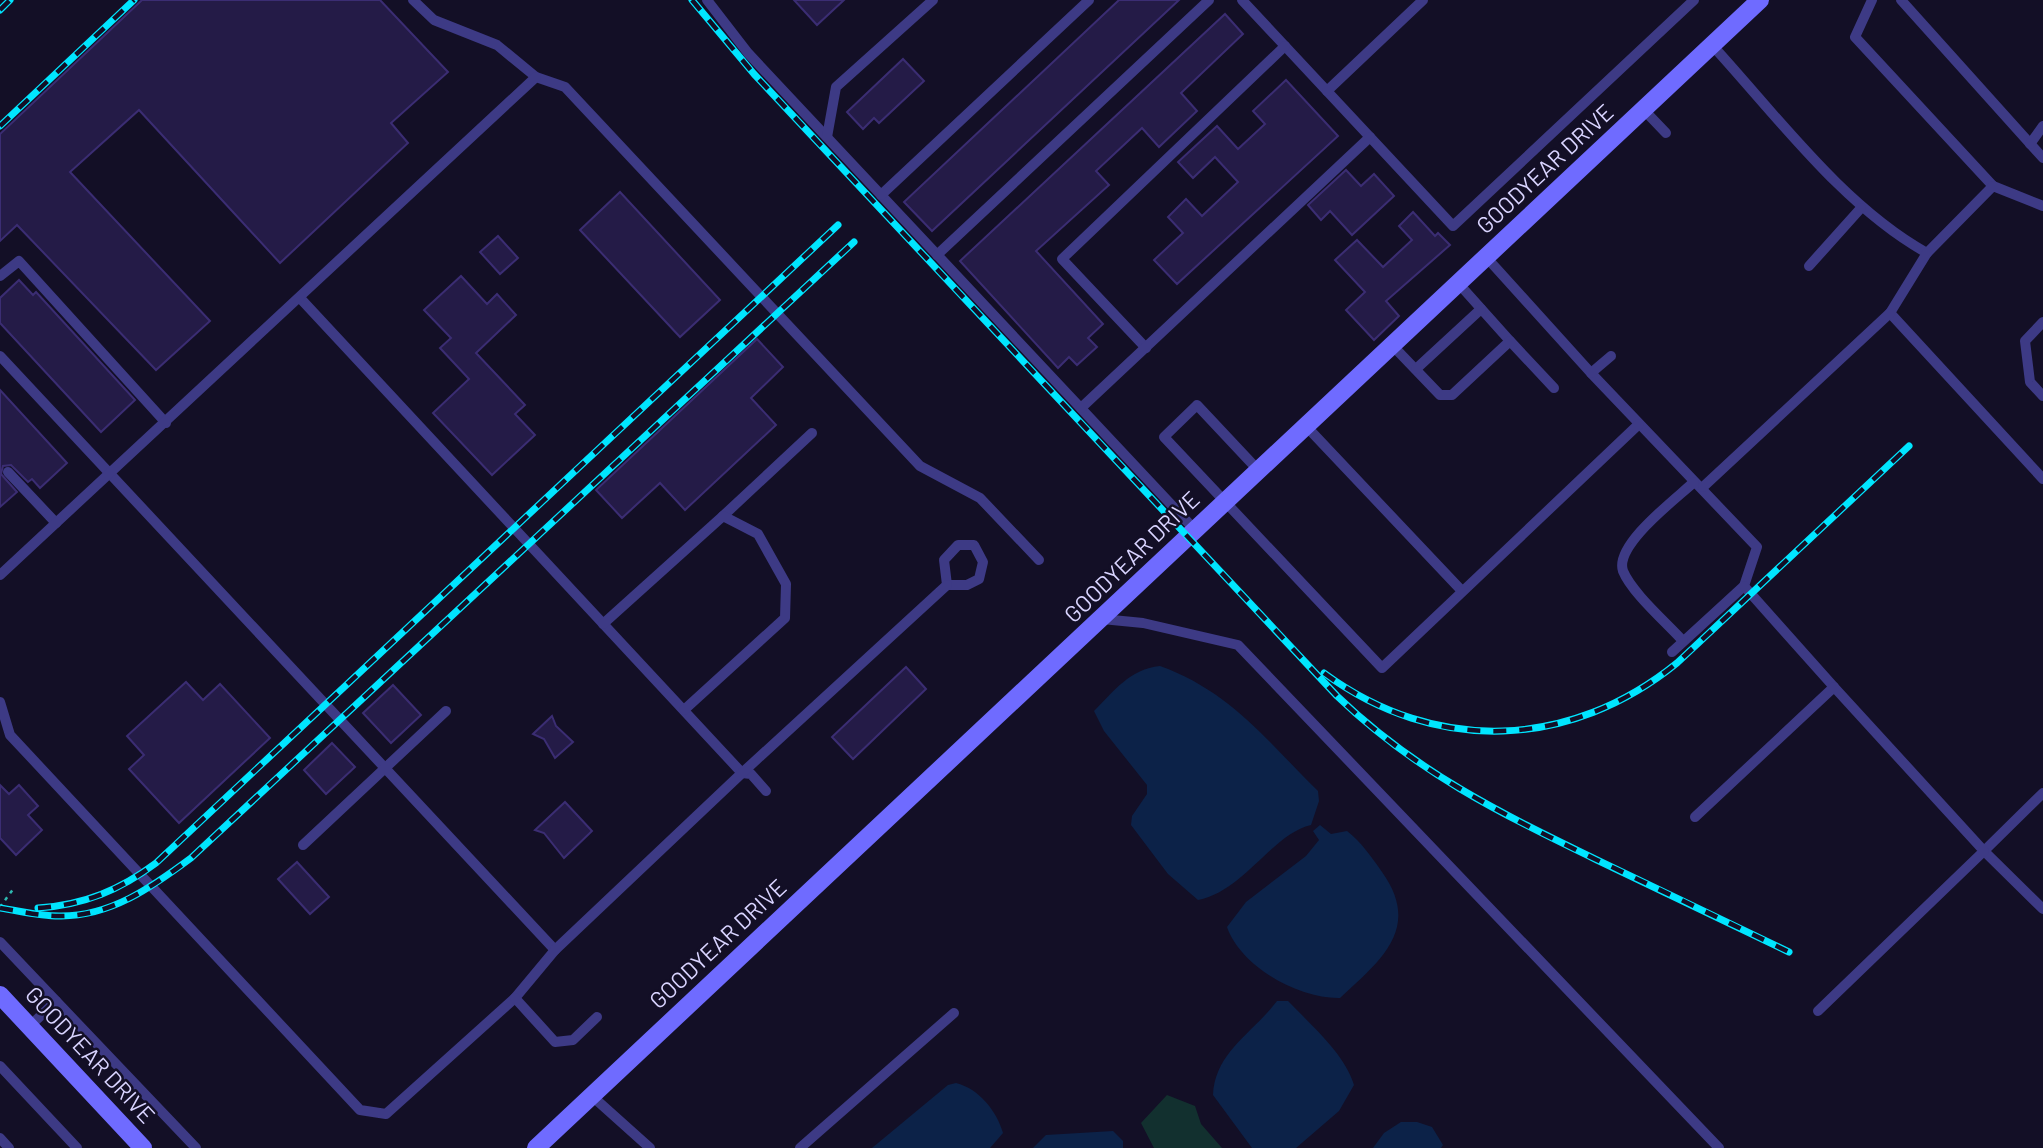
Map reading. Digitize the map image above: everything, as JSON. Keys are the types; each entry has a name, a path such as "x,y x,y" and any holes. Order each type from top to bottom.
{"street":[{"name":"GOODYEAR DRIVE","path":"536,1148 1760,0"},
{"name":"GOODYEAR DRIVE","path":"0,995 143,1148"}],"lane":[{"path":"413,0 434,20 497,45 536,78 565,87 920,466 980,498 1039,560"},
{"path":"707,0 748,53 1196,531"},
{"path":"827,137 836,87 933,0"},
{"path":"881,195 1089,0"},
{"path":"937,255 1209,0"},
{"path":"1242,0 1453,226 1694,0"},
{"path":"1327,92 1423,0"},
{"path":"1872,0 1855,37 1993,186 2043,206"},
{"path":"1901,0 2043,158"},
{"path":"1712,45 1861,208 1897,236 1927,253"},
{"path":"1146,348 1062,259 1285,46"},
{"path":"0,575 166,424 536,78"},
{"path":"1644,110 1665,133"},
{"path":"2030,144 2043,126"},
{"path":"1081,408 1370,137"},
{"path":"1683,642 1623,570 1622,557 1629,543 1890,313 1927,253 1993,186"},
{"path":"1809,266 1861,208"},
{"path":"1487,258 1591,373 1757,547 1744,586 1672,652"},
{"path":"0,276 19,261 166,424"},
{"path":"1459,284 1554,388"},
{"path":"300,298 742,773 751,774 766,791"},
{"path":"1416,369 1481,309"},
{"path":"1890,313 2043,479"},
{"path":"2043,323 2025,341 2030,382 2043,396"},
{"path":"1393,346 1440,395 1451,395 1510,341"},
{"path":"0,356 555,950"},
{"path":"1591,373 1611,356"},
{"path":"1258,470 1197,405 1164,437 1382,668 1639,424"},
{"path":"1306,426 1462,591"},
{"path":"603,624 812,433"},
{"path":"8,472 57,523"},
{"path":"684,710 785,618 786,584 758,534 723,516"},
{"path":"0,702 10,735 360,1110 386,1114 514,999 555,950 742,773 947,586 967,585 979,579 984,562 974,545 958,545 944,560 947,586"},
{"path":"1744,586 1984,851 2043,909"},
{"path":"1102,619 1143,623 1238,645 1719,1148"},
{"path":"1695,817 1834,687"},
{"path":"303,845 446,711"},
{"path":"1818,1011 2043,793"},
{"path":"0,942 196,1148"},
{"path":"514,999 555,1042 573,1040 597,1017"},
{"path":"30,1026 56,1001"},
{"path":"800,1148 954,1013"},
{"path":"0,1066 77,1148"},
{"path":"592,1096 650,1148"},
{"path":"0,1138 9,1148"}],"path":[{"path":"0,907 14,888"}],"green space":[{"path":"1167,1095 1195,1106 1201,1124 1222,1148 1154,1148 1141,1123"}],"water":[{"path":"1160,666 1185,676 1227,703 1318,791 1319,801 1311,825 1283,839 1230,886 1198,900 1168,874 1131,825 1132,816 1147,794 1147,785 1104,731 1094,711 1131,676"},
{"path":"1320,825 1331,834 1347,831 1361,845 1382,872 1393,892 1398,910 1397,926 1382,956 1340,998 1307,993 1273,978 1245,955 1234,942 1227,927 1246,902 1306,856 1319,840 1313,831"},
{"path":"1277,1001 1288,1001 1326,1040 1350,1073 1354,1085 1339,1111 1296,1148 1252,1148 1213,1095 1215,1080 1228,1055"},
{"path":"956,1083 979,1095 996,1116 1003,1133 990,1148 872,1148 948,1085"},
{"path":"1401,1122 1417,1122 1432,1127 1443,1145 1441,1148 1373,1148 1384,1133"},
{"path":"1113,1131 1123,1141 1123,1148 1033,1148 1046,1135"}],"building":[{"path":"142,0 380,0 448,72 391,123 408,143 280,263 139,110 70,172 210,321 156,370 17,225 0,241 0,134"},
{"path":"794,0 844,0 817,25"},
{"path":"1119,0 1179,0 932,231 904,202"},
{"path":"1225,14 1243,34 1181,93 1197,111 1159,147 1142,128 1096,171 1109,185 1036,251 1103,324 1088,338 1097,347 1077,365 1069,357 1058,368 960,261"},
{"path":"903,59 924,81 879,123 874,118 863,129 847,112"},
{"path":"1286,80 1338,136 1177,284 1154,260 1183,233 1168,217 1186,199 1202,216 1238,182 1215,157 1193,178 1178,162 1217,126 1238,149 1265,124 1253,111"},
{"path":"1346,170 1361,186 1374,174 1394,196 1352,235 1330,211 1321,220 1308,205"},
{"path":"620,192 720,300 680,337 580,230"},
{"path":"1413,212 1435,236 1438,233 1450,245 1386,301 1399,316 1374,340 1346,310 1365,292 1335,260 1357,240 1383,267 1412,240 1399,226"},
{"path":"498,236 518,258 500,274 480,252"},
{"path":"461,276 487,304 497,294 516,315 476,353 525,405 515,414 535,435 492,475 433,413 469,379 440,348 451,338 424,310"},
{"path":"19,280 33,295 36,292 135,400 101,432 0,323 0,298"},
{"path":"757,339 783,367 751,398 776,425 685,510 660,483 622,518 596,490"},
{"path":"0,390 67,463 40,488 32,479 28,482 11,465 3,466 1,474 17,492 0,507"},
{"path":"906,667 926,689 853,759 832,737"},
{"path":"186,682 203,700 220,684 270,738 179,823 129,769 144,755 127,736"},
{"path":"393,685 421,715 391,743 363,713"},
{"path":"552,716 556,726 573,742 555,758 544,739 533,734"},
{"path":"332,743 355,767 326,794 304,770"},
{"path":"0,785 9,794 19,785 38,806 28,815 42,830 16,855 0,838"},
{"path":"565,802 592,831 564,858 544,833 535,830"},
{"path":"297,862 329,897 310,914 278,879"}],"railway":[{"path":"0,10 10,0"},
{"path":"0,126 134,0"},
{"path":"692,0 754,74 1337,696 1367,723 1428,769 1493,807 1561,843 1789,952"},
{"path":"38,908 86,900 129,881 156,863 838,225"},
{"path":"0,908 52,916 96,911 130,898 191,858 854,242"},
{"path":"1324,673 1367,700 1412,718 1457,729 1503,731 1548,726 1593,712 1636,691 1677,663 1909,446"}]}
